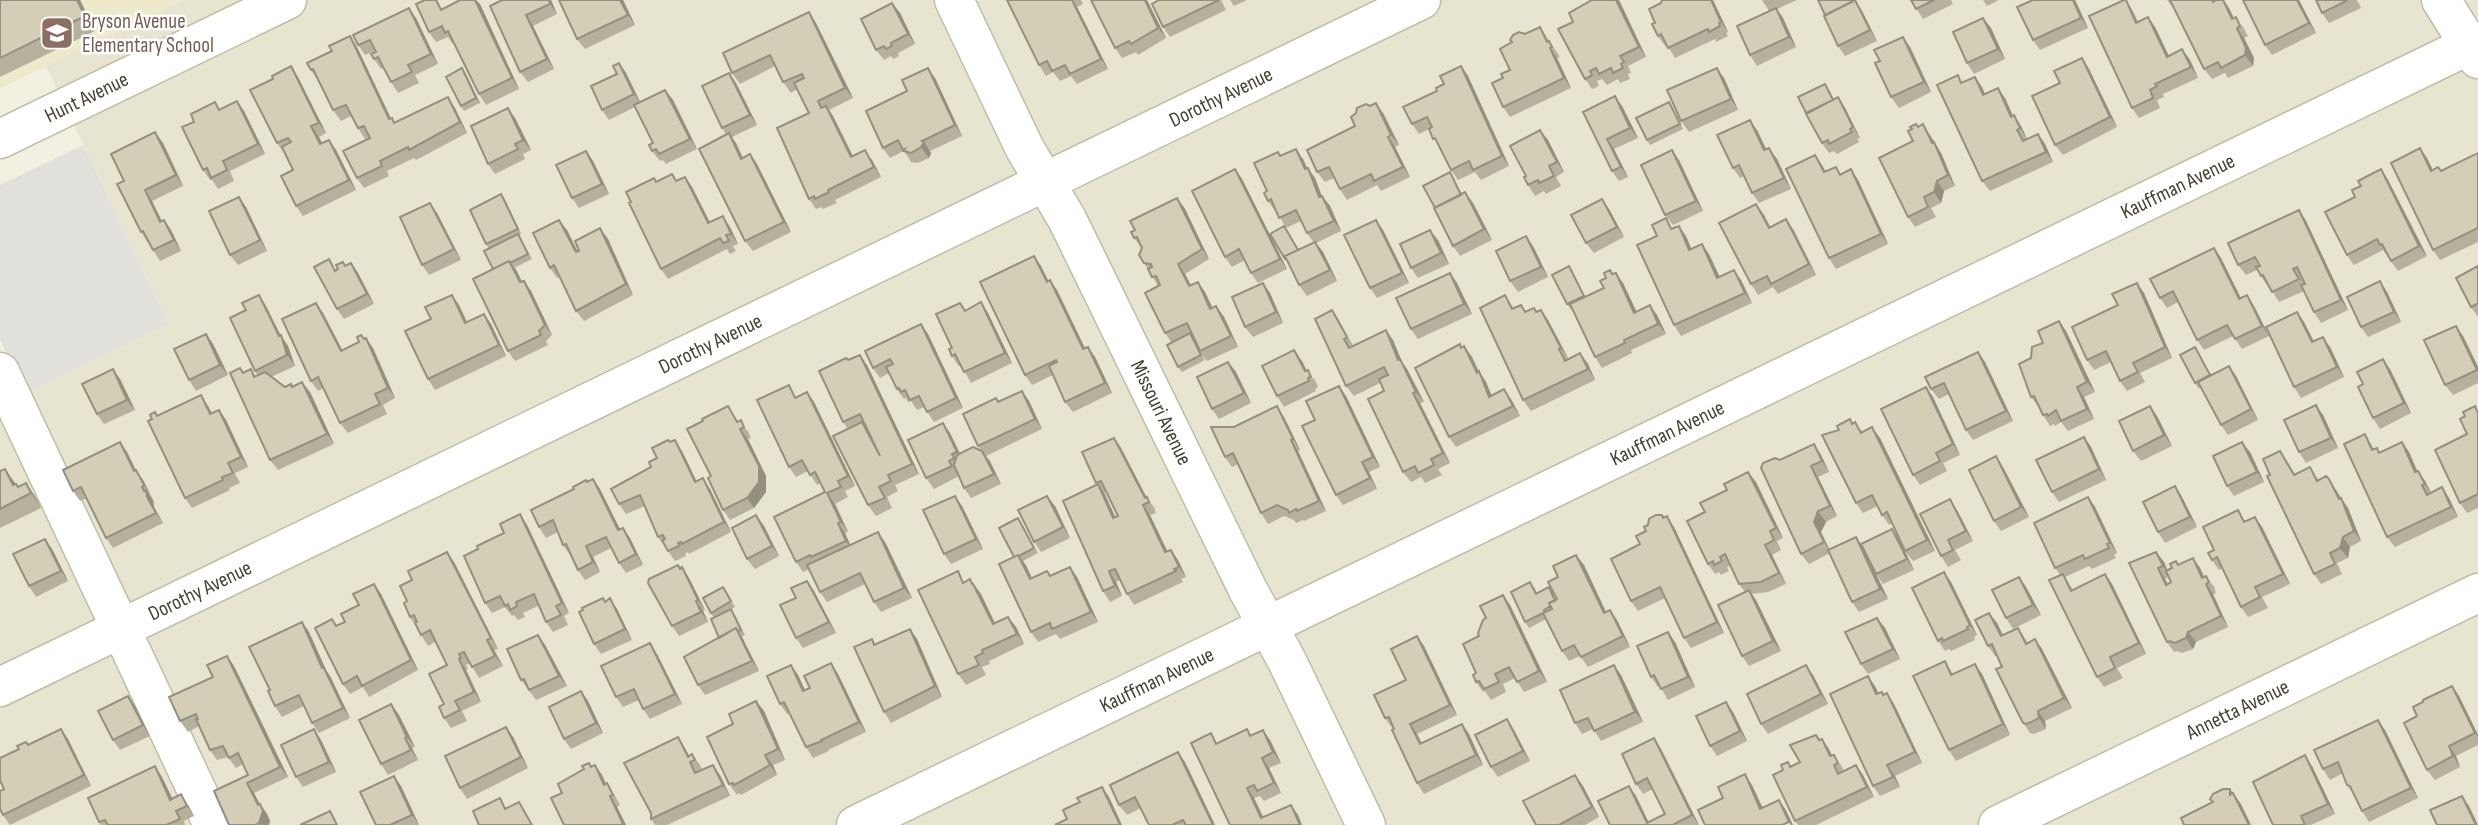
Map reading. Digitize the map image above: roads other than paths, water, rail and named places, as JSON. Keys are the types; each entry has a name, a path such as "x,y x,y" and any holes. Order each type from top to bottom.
{"street":[{"name":"Hunt Avenue","path":"0,139 287,0"},
{"name":"Missouri Avenue","path":"954,0 1025,149 1067,219 1366,825"},
{"name":"Dorothy Avenue","path":"0,687 1421,0"},
{"path":"2441,0 2475,49"},
{"name":"Kauffman Avenue","path":"856,825 2475,49"},
{"path":"2,359 120,629 213,825"},
{"name":"Annetta Avenue","path":"1998,825 2478,593"}],"place":[{"name":"Bryson Avenue Elementary School","path":"57,33"}]}
